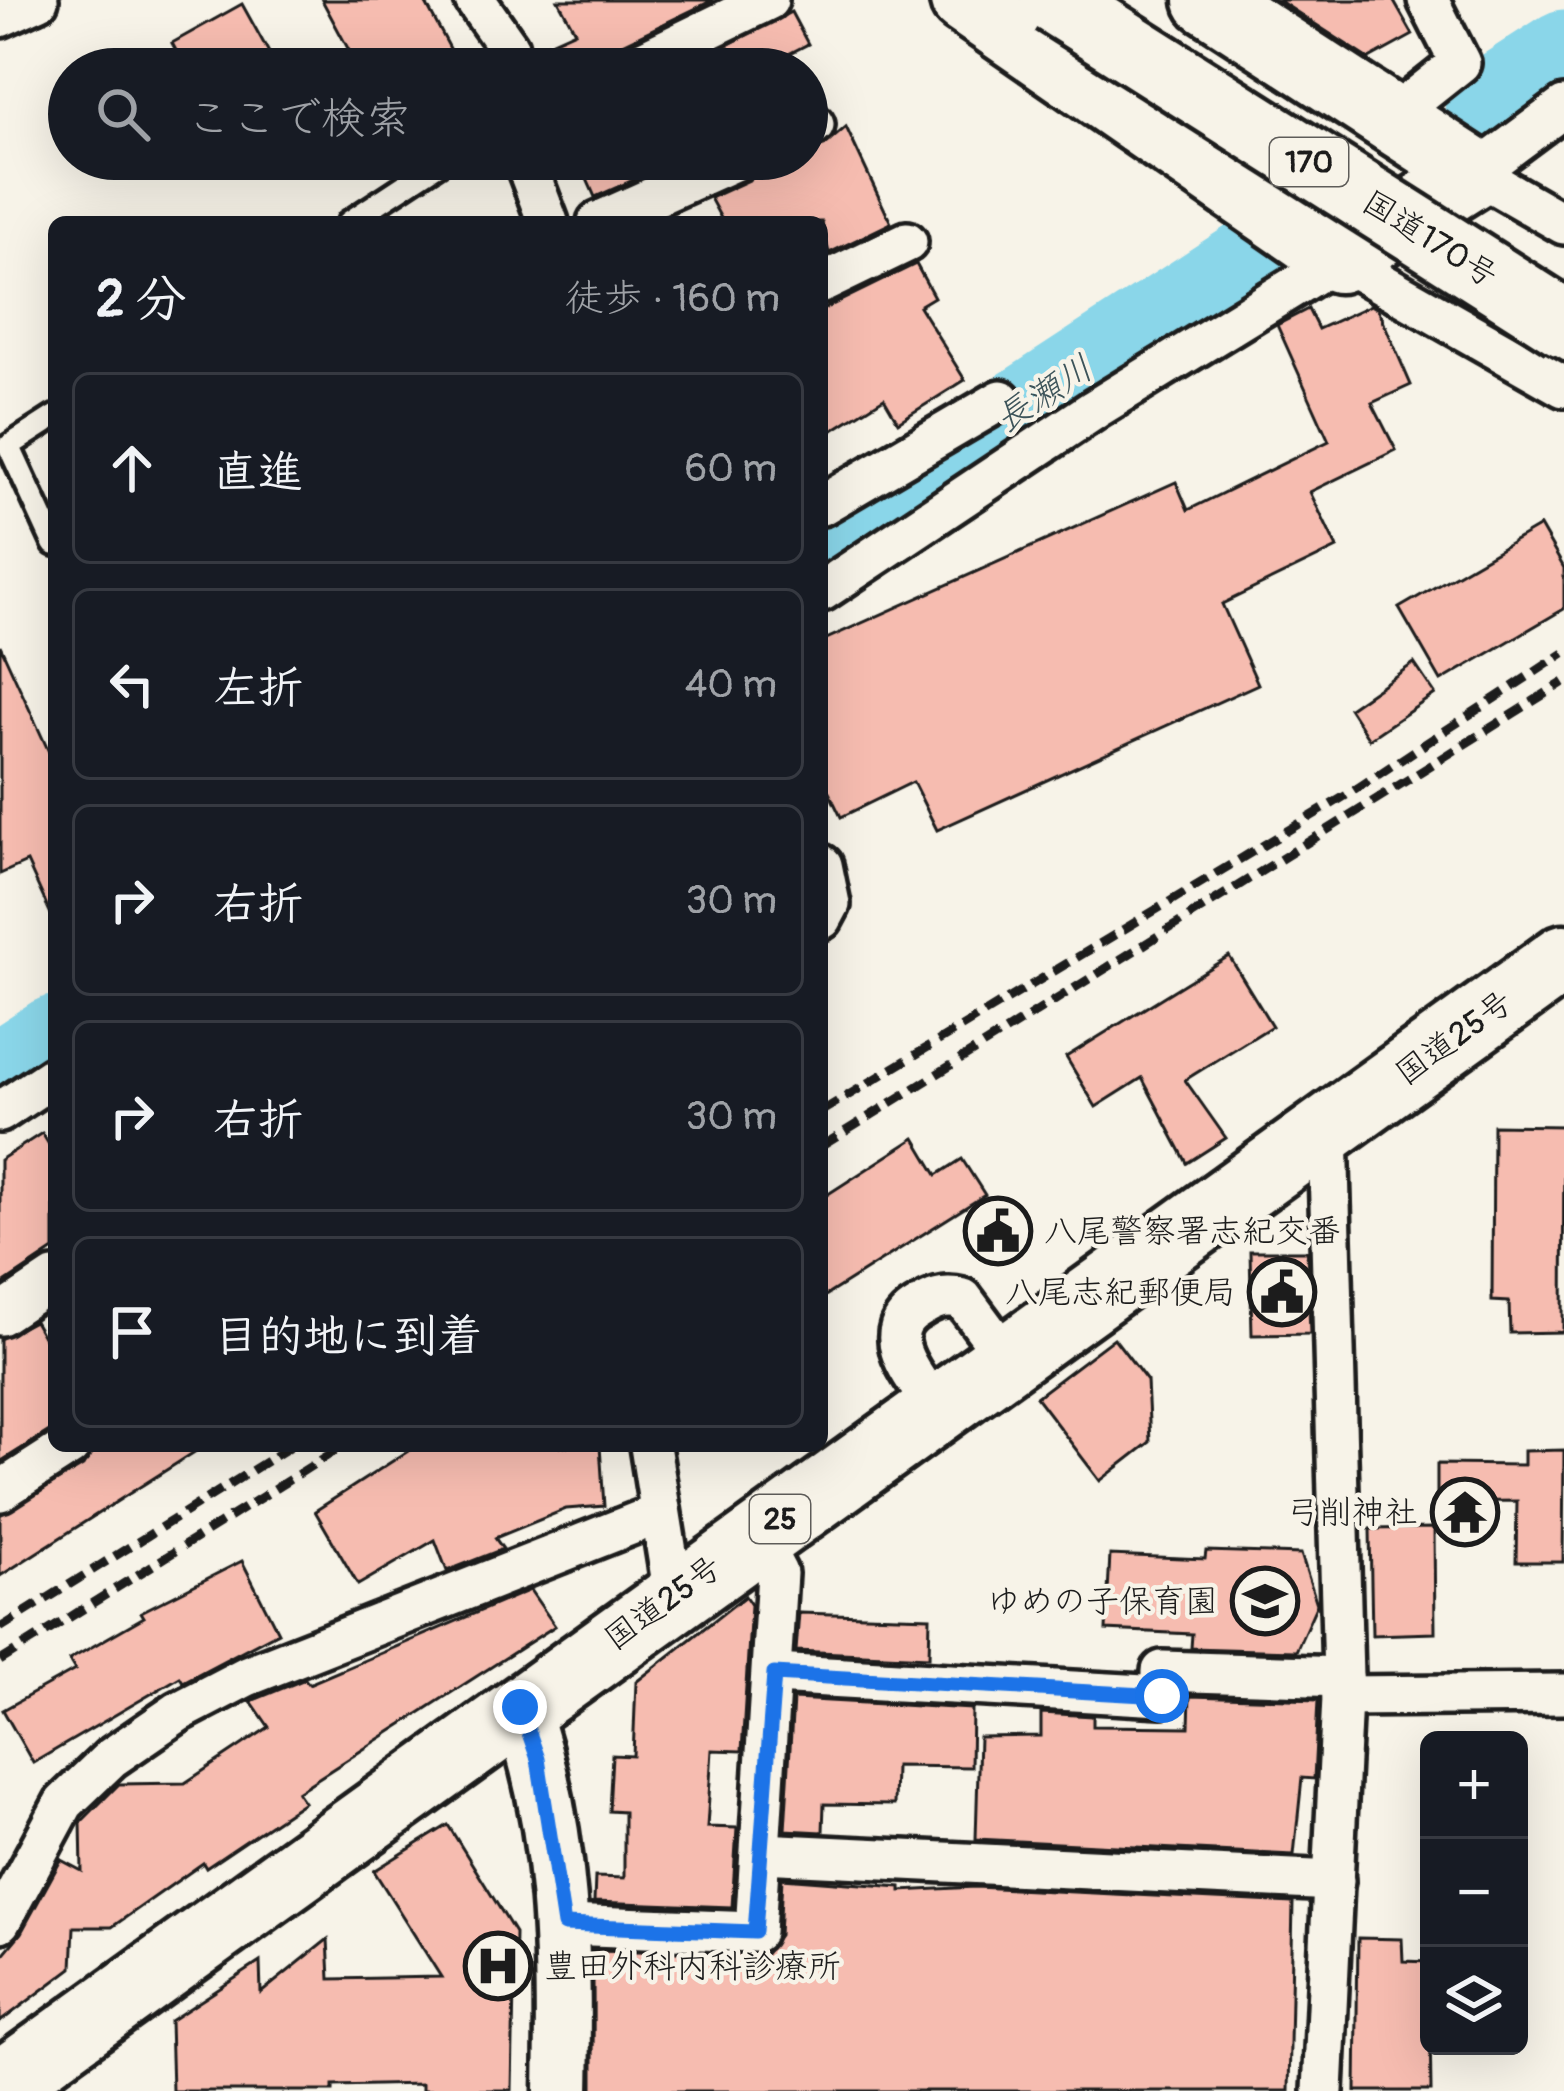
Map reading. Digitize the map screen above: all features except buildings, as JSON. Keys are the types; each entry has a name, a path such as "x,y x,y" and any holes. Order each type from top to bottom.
{"highway":[{"path":"964,0 1339,259 1475,173 1208,0"},
{"name":"国道170号","path":"1054,0 1564,323"},
{"name":"国道170号","path":"1131,0 1564,272"},
{"name":"国道25号","path":"24,2081 520,1707 1564,958"}],"street":[{"path":"0,17 38,0"},
{"path":"475,0 508,48"},
{"path":"669,48 768,0"},
{"path":"1390,118 1460,63 1428,0"},
{"path":"1564,107 1475,173 1564,224"},
{"path":"532,180 546,216"},
{"path":"611,216 691,180"},
{"path":"828,281 907,242"},
{"path":"828,587 1095,409 1339,259 1564,387"},
{"path":"828,501 1001,400"},
{"path":"0,1112 48,1080"},
{"path":"1323,2091 1342,1687 1328,1129"},
{"path":"0,1315 48,1283"},
{"path":"937,1410 900,1354 900,1326 907,1315 934,1298 963,1299 1006,1357"},
{"path":"0,1491 61,1452"},
{"path":"651,1452 674,1596"},
{"path":"0,1922 64,1803 111,1759 178,1712 247,1676 658,1514"},
{"path":"564,1925 755,1932 777,1573 757,1535"},
{"path":"774,1674 1162,1696 1162,1671 1342,1687 1564,1694"},
{"path":"520,1707 538,1759 564,1925 562,2091"},
{"path":"761,1853 1334,1882"}],"lane":[{"path":"358,216 413,180"},
{"path":"48,421 9,446 48,531"}],"waterway":[{"name":"長瀬川","path":"1485,101 1564,50"},
{"name":"長瀬川","path":"828,534 1265,249"},
{"name":"長瀬川","path":"0,1071 48,1040"}],"railway":[{"path":"828,1107 1350,793 1564,653"},
{"path":"828,1142 1564,682"},
{"path":"0,1628 281,1452"},
{"path":"0,1661 333,1452"}],"place":[{"name":"八尾警察署志紀交番","path":"998,1231"},
{"name":"八尾志紀郵便局","path":"1282,1292"},
{"name":"弓削神社","path":"1465,1512"},
{"name":"ゆめの子保育園","path":"1265,1601"},
{"name":"豊田外科内科診療所","path":"498,1966"}],"route":[{"path":"520,1707 538,1759 564,1925 755,1932 774,1674 1162,1696"}]}
